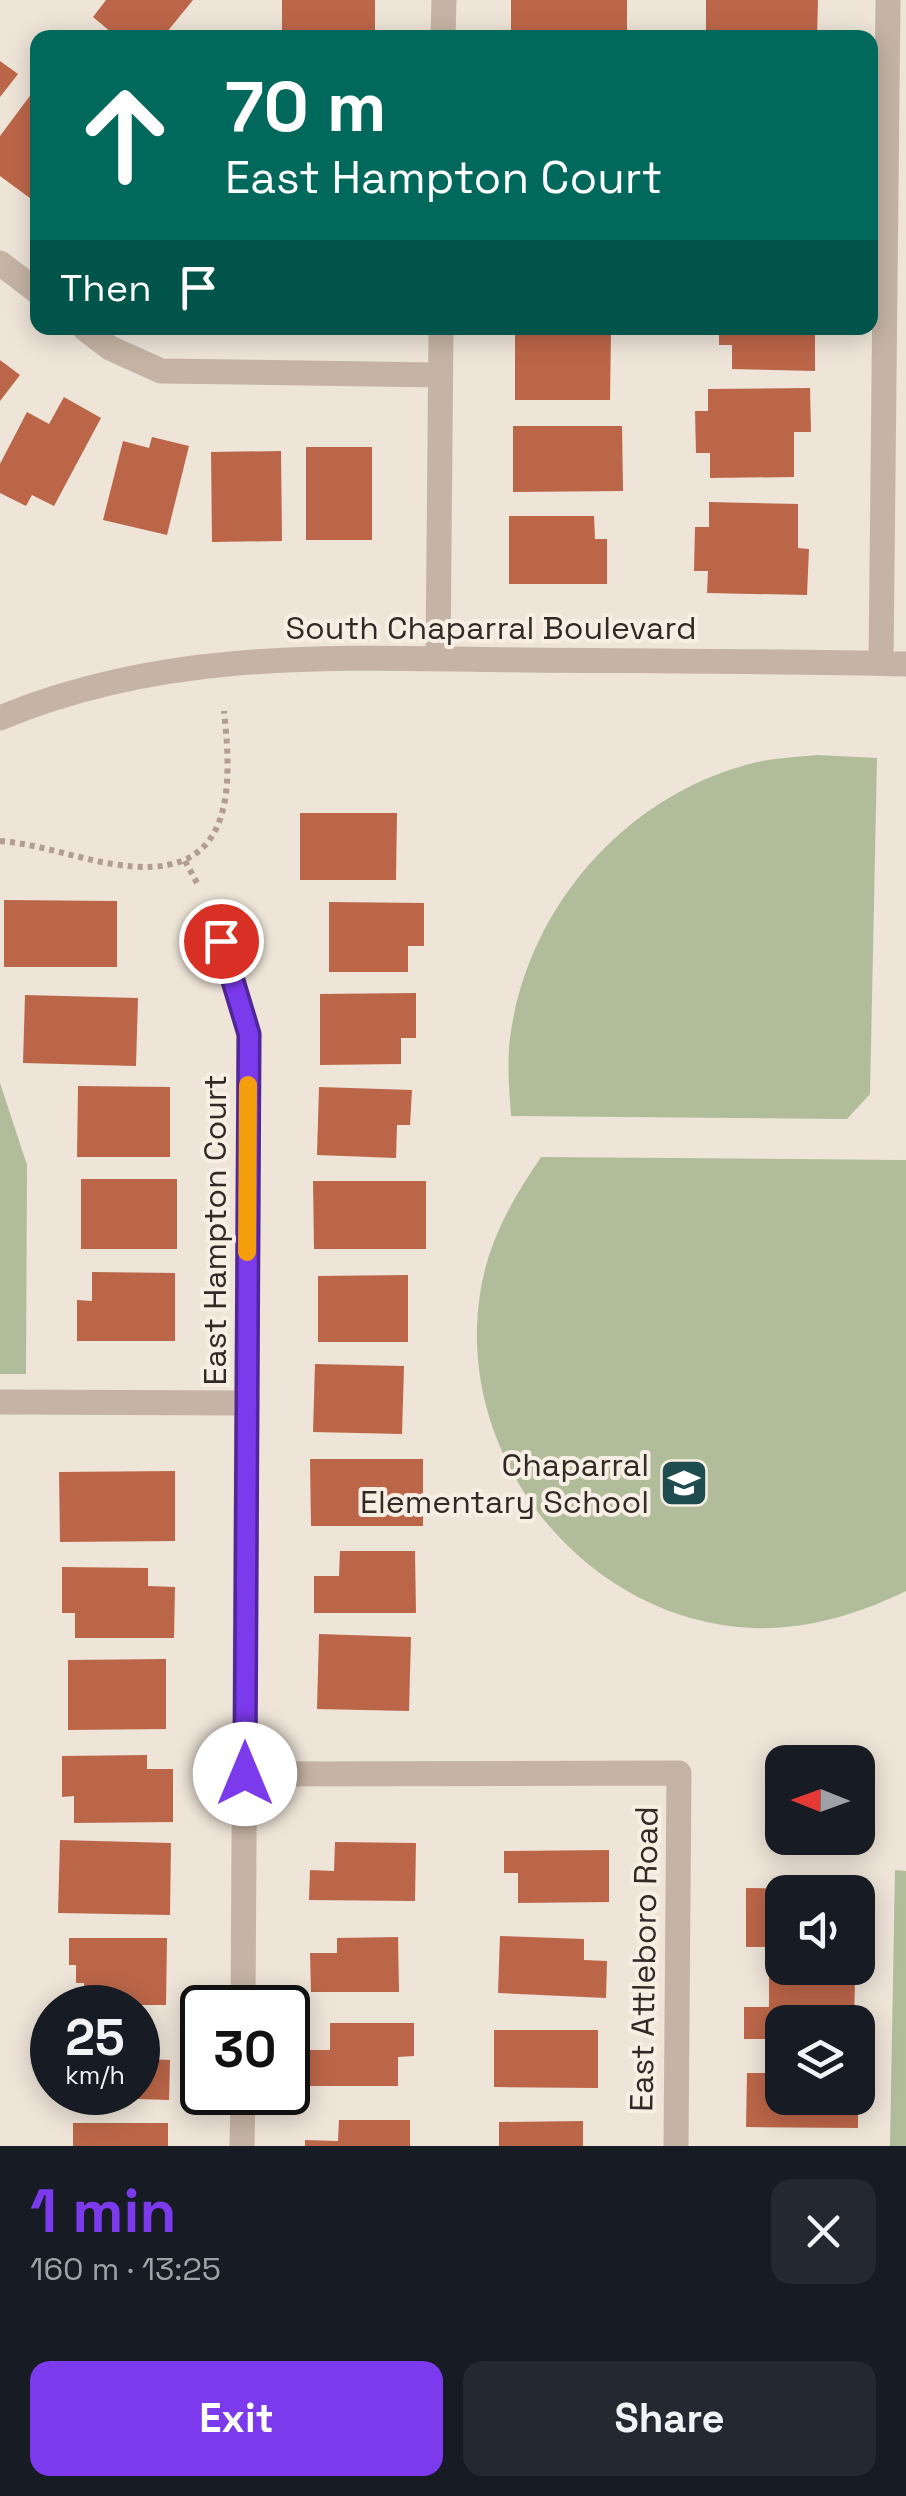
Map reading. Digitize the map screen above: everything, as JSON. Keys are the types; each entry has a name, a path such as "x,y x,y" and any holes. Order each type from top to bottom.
{"street":[{"path":"443,30 444,0"},
{"path":"888,0 893,664"},
{"path":"0,263 30,286"},
{"path":"93,335 110,348 161,371 440,376"},
{"path":"438,658 441,335"},
{"name":"South Chaparral Boulevard","path":"0,718 79,688 192,666 268,660 438,658 893,664"},
{"name":"East Hampton Court","path":"221,941 249,1034 243,1985"},
{"path":"0,1402 246,1403"},
{"name":"East Attleboro Road","path":"245,1774 679,1773 676,2146"},
{"path":"242,2115 242,2146"}],"path":[{"path":"0,841 32,844 128,866 148,868 185,861 199,852 215,831 227,800 229,756 224,711"},
{"path":"185,861 196,883"}],"green space":[{"path":"817,755 877,758 870,1094 847,1119 511,1116 509,1048 524,979 542,935 566,894 596,858 630,825 669,798 711,777 757,762"},
{"path":"0,1083 27,1165 26,1374 0,1374"},
{"path":"541,1157 906,1160 906,1591 851,1613 793,1626 753,1628 692,1618 636,1596 586,1562 544,1520 511,1470 488,1414 478,1355 480,1294 489,1256 511,1205"},
{"path":"895,1870 906,1871 906,2146 890,2146"}],"building":[{"path":"106,0 193,0 169,30 108,30 93,17"},
{"path":"282,0 375,0 375,30 282,30"},
{"path":"511,0 627,0 627,30 511,30"},
{"path":"706,0 818,0 817,30 706,30"},
{"path":"0,61 18,74 0,97"},
{"path":"30,96 30,198 0,176 0,136"},
{"path":"515,335 611,335 610,400 515,400"},
{"path":"719,335 815,335 815,371 732,369 732,345 719,345"},
{"path":"0,360 20,375 0,401"},
{"path":"810,388 811,432 794,432 794,477 710,478 710,453 696,453 695,411 708,411 708,389"},
{"path":"64,397 101,418 54,506 32,495 26,506 0,493 0,464 27,412 49,424"},
{"path":"513,426 622,426 623,491 513,492"},
{"path":"152,437 189,446 167,535 103,520 123,441 149,448"},
{"path":"306,447 372,447 372,540 306,540"},
{"path":"281,451 282,541 212,542 211,452"},
{"path":"709,502 798,504 798,548 809,549 807,595 707,593 708,571 694,571 695,527 709,527"},
{"path":"509,516 594,516 595,539 607,539 607,584 509,584"},
{"path":"300,813 397,813 396,880 300,880"},
{"path":"4,900 117,901 117,967 4,967"},
{"path":"329,902 424,903 424,946 408,946 408,972 329,972"},
{"path":"416,993 416,1038 401,1038 401,1064 320,1065 320,994"},
{"path":"25,995 138,998 136,1066 23,1063"},
{"path":"78,1086 170,1087 170,1157 77,1157"},
{"path":"319,1087 412,1090 410,1125 397,1125 396,1158 317,1155"},
{"path":"81,1179 177,1179 177,1249 81,1249"},
{"path":"313,1181 426,1181 426,1249 314,1249"},
{"path":"92,1272 175,1273 175,1341 77,1341 77,1300 92,1301"},
{"path":"408,1275 408,1342 318,1342 318,1276"},
{"path":"315,1364 404,1366 402,1434 313,1432"},
{"path":"310,1459 423,1459 423,1526 311,1526"},
{"path":"175,1471 175,1541 60,1542 59,1472"},
{"path":"340,1551 415,1551 416,1613 314,1613 314,1576 339,1576"},
{"path":"62,1567 148,1568 148,1586 175,1587 174,1638 75,1638 75,1613 62,1613"},
{"path":"319,1634 411,1637 409,1711 317,1709"},
{"path":"166,1659 166,1729 68,1730 68,1660"},
{"path":"147,1755 147,1769 173,1769 173,1822 74,1823 74,1796 62,1797 62,1756"},
{"path":"60,1840 171,1843 170,1915 58,1913"},
{"path":"335,1842 416,1843 415,1901 309,1900 310,1870 334,1871"},
{"path":"609,1850 609,1902 518,1903 518,1873 504,1873 504,1851"},
{"path":"746,1888 765,1888 765,1947 746,1947"},
{"path":"500,1936 584,1939 584,1960 607,1961 606,1998 498,1993"},
{"path":"398,1937 399,1992 311,1992 310,1953 337,1953 337,1938"},
{"path":"69,1938 167,1938 166,2005 160,2005 160,1985 84,1985 76,1983 76,1965 69,1965"},
{"path":"769,1985 855,1985 854,2005 769,2005"},
{"path":"744,2007 765,2007 765,2039 744,2039"},
{"path":"330,2023 414,2023 414,2056 398,2057 398,2086 310,2086 310,2050 330,2050"},
{"path":"494,2030 598,2030 598,2088 494,2087"},
{"path":"160,2060 170,2060 169,2100 160,2100"},
{"path":"747,2073 765,2073 765,2115 858,2115 858,2128 746,2127"},
{"path":"339,2120 410,2120 410,2146 305,2146 305,2140 338,2141"},
{"path":"583,2121 583,2146 499,2146 499,2122"},
{"path":"73,2123 168,2123 168,2146 73,2146"}],"slow traffic":[{"path":"247,1252 248,1085"}],"place":[{"name":"Chaparral Elementary School","path":"684,1483"}],"route":[{"path":"221,941 249,1034 245,1774"}]}
